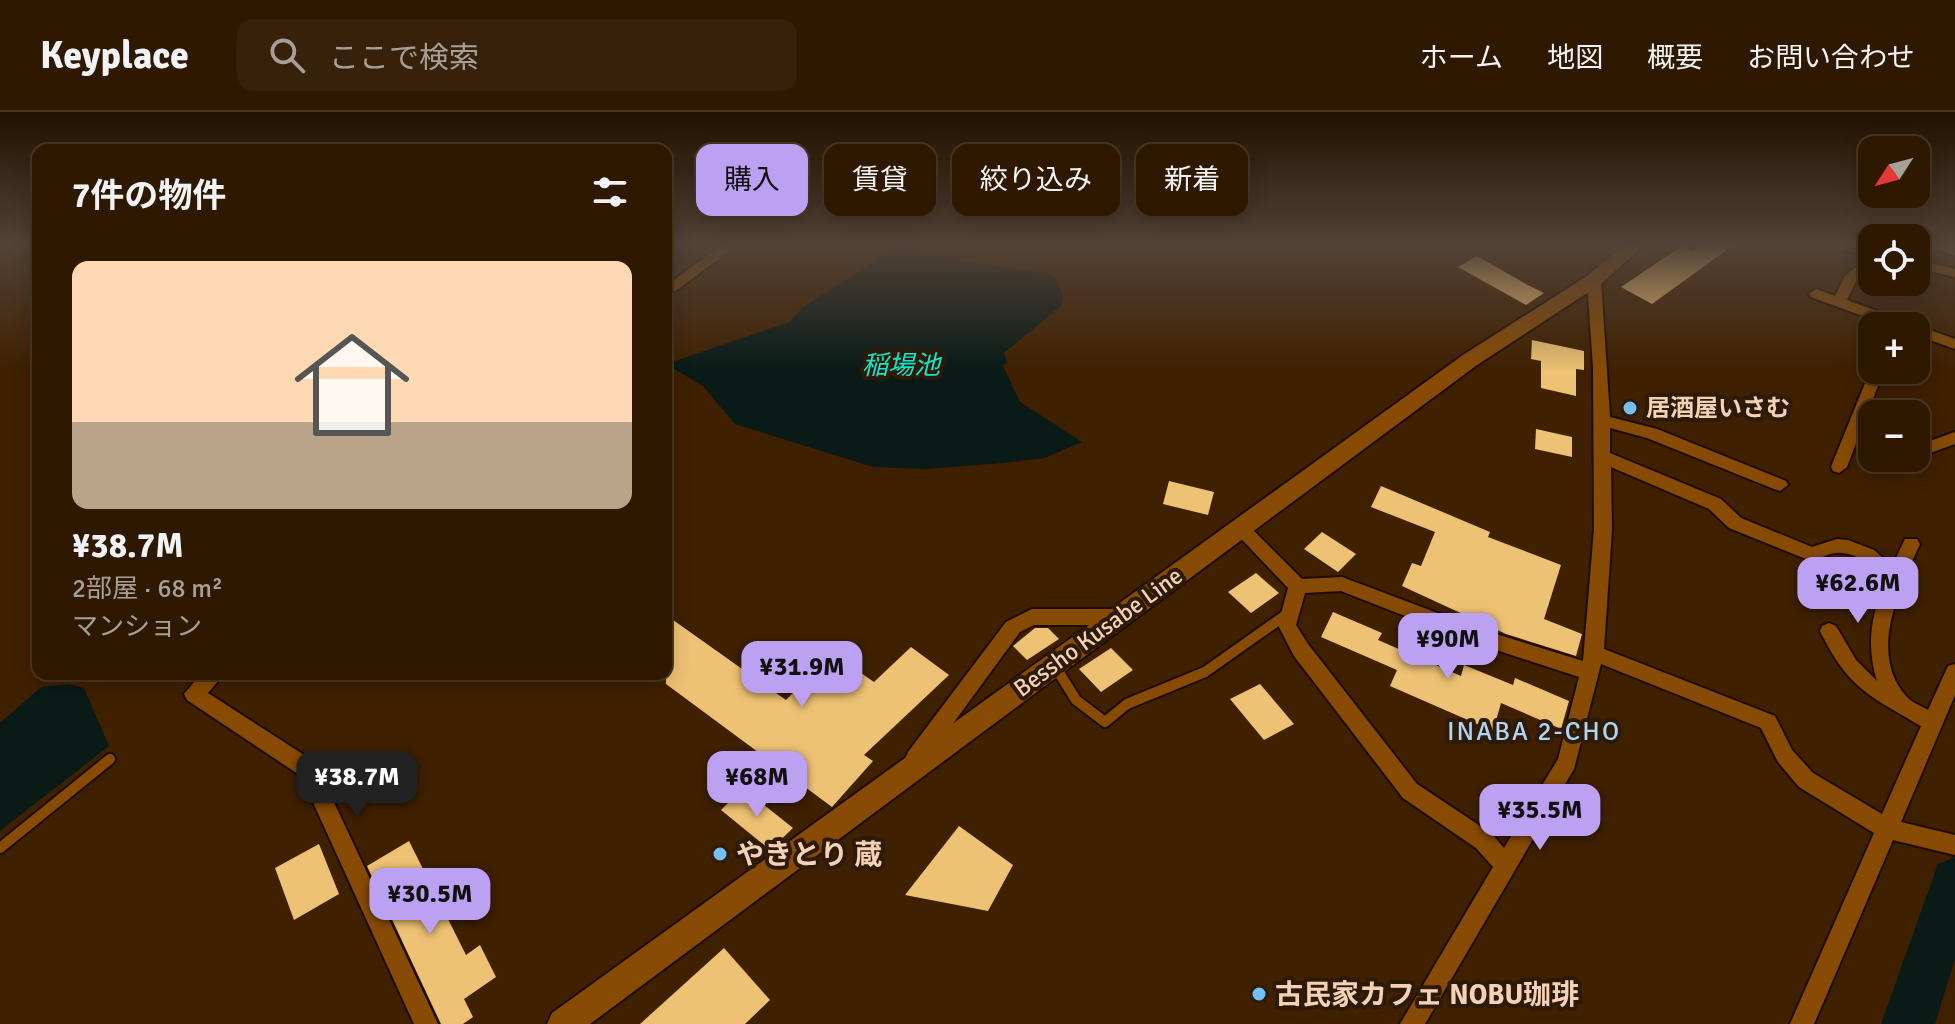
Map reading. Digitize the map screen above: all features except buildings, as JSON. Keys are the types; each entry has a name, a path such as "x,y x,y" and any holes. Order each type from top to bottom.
{"main road":[{"name":"Bessho Kusabe Line","path":"563,1024 1470,360 1584,287"}],"street":[{"path":"1412,1024 1567,762 1592,663 1603,529 1601,368 1595,287"},
{"path":"1839,302 1846,287"},
{"path":"1816,294 1864,312"},
{"path":"1930,335 1955,344"},
{"path":"1839,467 1871,384"},
{"path":"1600,420 1651,433 1780,485"},
{"path":"1854,432 1858,434"},
{"path":"1930,447 1955,438"},
{"path":"1601,456 1715,504 1735,523 1812,554 1829,545 1863,551 1875,558 1895,581"},
{"path":"1240,528 1298,586 1342,584 1476,635 1592,663 1768,722 1785,756 1806,780 1886,828 1955,845"},
{"path":"1900,703 1882,670 1880,616 1911,544"},
{"path":"1298,586 1287,625 1301,650 1410,791 1484,841 1505,865"},
{"path":"903,775 1013,627 1032,617 1119,617"},
{"path":"1829,631 1849,666 1871,687 1933,723"},
{"path":"1802,1024 1955,672"},
{"path":"208,680 194,694 308,769 426,1024"}],"lane":[{"path":"1054,664 1076,700 1105,722 1127,704 1205,672 1290,613"},
{"path":"0,848 110,759"}],"water":[{"name":"稲場池","path":"835,287 1059,287 1063,295 1061,306 1004,353 1007,362 1003,366 1020,402 1082,442 1045,458 925,469 873,467 735,424 703,386 672,368 672,362 789,322 803,307"},
{"path":"69,684 84,688 109,746 0,831 0,723 41,687"}],"waterway":[{"path":"1908,1024 1955,881"}],"place":[{"name":"居酒屋いさむ","path":"1630,408"},
{"name":"やきとり 蔵","path":"720,854"},
{"name":"古民家カフェ NOBU珈琲","path":"1259,994"}],"district":[{"name":"INABA 2-CHO","path":"1534,731"}]}
